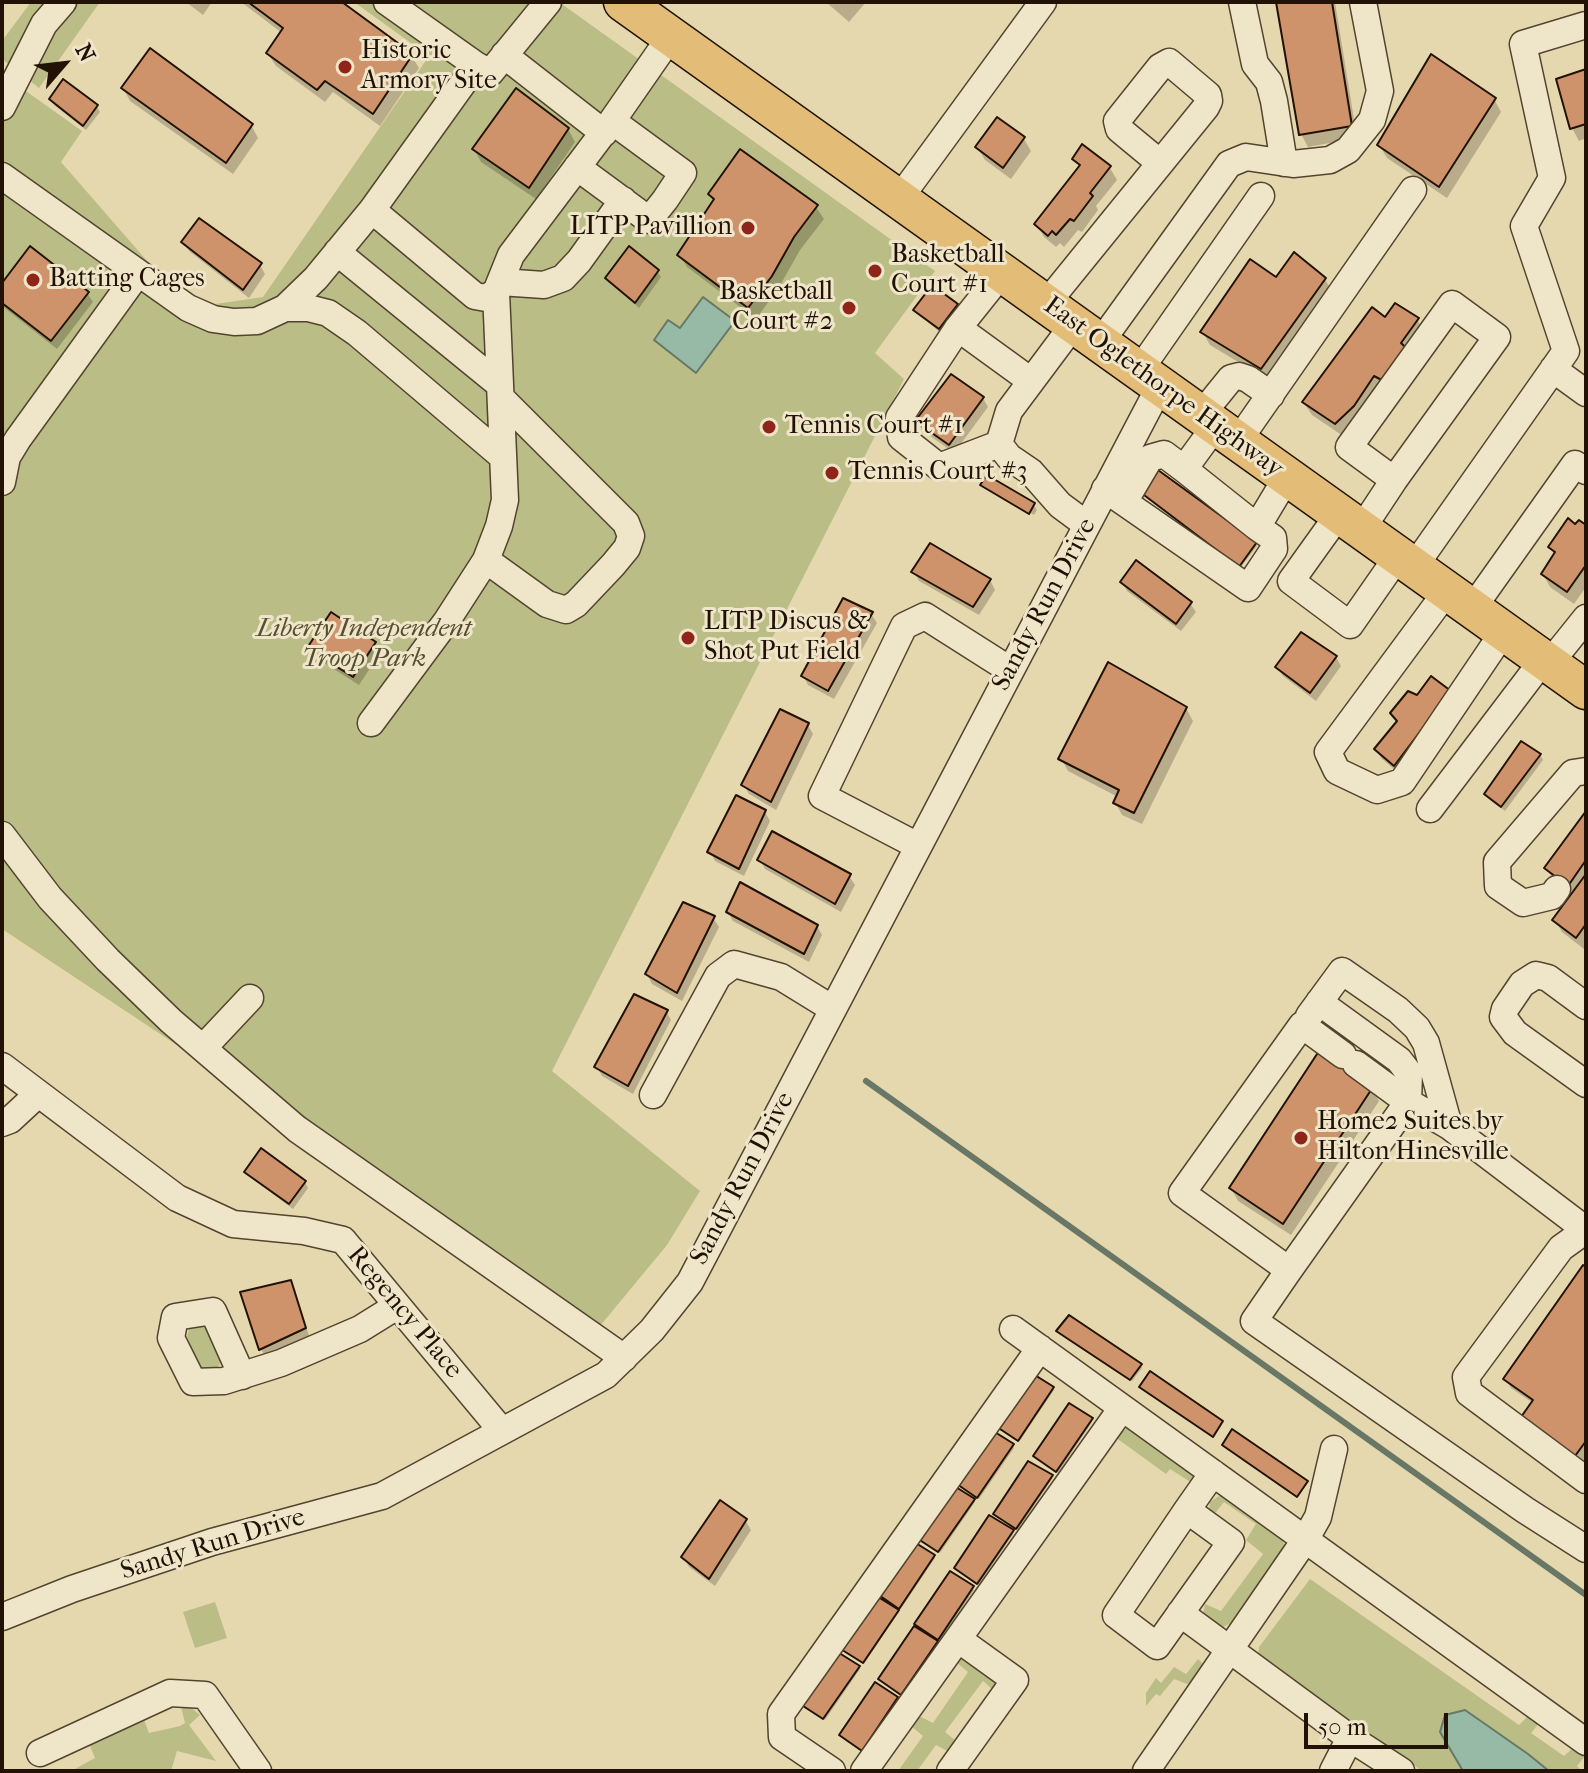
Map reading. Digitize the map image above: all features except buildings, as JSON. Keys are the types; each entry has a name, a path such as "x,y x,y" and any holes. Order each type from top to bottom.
{"highway":[{"name":"East Oglethorpe Highway","path":"623,2 1586,690"}],"street":[{"path":"2,107 44,24 63,2"},
{"path":"387,2 490,65 608,127 683,173 649,220 577,167"},
{"path":"2,176 188,308 213,319 257,321 285,308 316,278 403,167 429,158 490,65 548,2"},
{"path":"899,199 1043,2"},
{"path":"1242,2 1255,64 1269,82 1274,101 1284,163"},
{"path":"1073,323 1229,164 1246,157 1284,163 1330,160 1348,150 1372,120 1380,91 1363,2"},
{"path":"1586,25 1523,44 1552,178 1524,226 1568,355 1586,393"},
{"path":"371,723 446,622 486,560 495,538 505,500 498,287 511,255 608,127 671,36"},
{"path":"999,444 1009,411 1073,323 1160,163"},
{"path":"1184,469 1218,427 1271,395 1413,190"},
{"name":"Sandy Run Drive","path":"2,1617 72,1589 212,1542 382,1496 606,1375 652,1330 690,1282 1087,525 1114,496 1149,379 1261,196"},
{"path":"372,210 475,296 486,298 498,287 544,285 563,278 623,200"},
{"path":"337,252 501,392 626,523 631,536 627,548 613,565 576,604 566,610 547,604 486,560"},
{"path":"6,452 138,273"},
{"path":"999,444 939,467 901,437 899,418 958,328 1002,273"},
{"path":"1394,480 1349,447 1452,304 1497,337 1394,480 1291,581 1350,625 1406,562 1568,355"},
{"path":"285,308 308,308 328,313 357,333 503,457"},
{"path":"958,328 1031,381"},
{"path":"1218,427 1231,378 1239,376 1248,379 1271,395"},
{"path":"999,444 1009,457 1031,472 1060,505 1087,525"},
{"path":"1164,454 1184,469 1273,538 1274,549 1248,588 1114,496 1150,458 1164,454"},
{"path":"1504,631 1402,782 1377,790 1337,771 1328,752 1575,464 1586,471"},
{"path":"1257,527 1287,477"},
{"path":"918,846 822,796 904,626 925,616 1010,670"},
{"path":"1430,809 1546,662 1586,618"},
{"path":"1557,889 1552,896 1523,903 1498,886 1497,862 1573,773 1586,771"},
{"path":"2,835 50,898 171,1021 297,1129 624,1358"},
{"path":"653,1095 718,976 734,964 781,977 833,1009"},
{"path":"1289,1270 1182,1193 1342,971 1398,1010 1417,1028 1426,1043 1449,1126"},
{"path":"1586,1006 1548,978 1536,975 1522,984 1503,1017 1515,1033 1586,1084"},
{"path":"203,1048 250,998"},
{"path":"1319,1002 1399,1060 1409,1073 1408,1102 1254,1321 1586,1549"},
{"path":"1302,1025 1408,1102 1449,1126 1586,1230 1561,1248 1466,1377 1469,1393 1586,1480"},
{"name":"Regency Place","path":"2,1066 177,1198 233,1224 304,1231 343,1240 502,1431"},
{"path":"2,1123 10,1120 38,1094"},
{"path":"242,1376 360,1329 397,1306"},
{"path":"1013,1329 1586,1742"},
{"path":"832,1771 782,1737 781,1714 1040,1348"},
{"path":"864,1771 1122,1408"},
{"path":"1146,1771 1305,1540 1318,1517 1334,1449"},
{"path":"1187,1510 1231,1542 1157,1646 1116,1615 1187,1510 1213,1473"},
{"path":"1525,1510 1586,1559"},
{"path":"1180,1613 1350,1738 1401,1771"},
{"path":"950,1771 1015,1680 958,1639"},
{"path":"40,1753 170,1693 205,1695 258,1771"},
{"path":"1333,1771 1350,1738"}],"green space":[{"path":"31,2 100,2 39,88 2,59 2,41"},
{"name":"Liberty Independent Troop Park","path":"354,2 559,2 935,271 875,353 904,379 552,1071 700,1191 667,1245 600,1326 2,929 2,74 82,131 61,162 188,308 263,297 429,56"},
{"path":"204,1320 222,1360 216,1370 202,1371 195,1361 187,1336 190,1326"},
{"path":"1126,1429 1132,1429 1193,1471 1197,1478 1192,1483 1170,1469 1166,1474 1115,1437"},
{"path":"1222,1494 1282,1537 1284,1544 1282,1552 1233,1622 1219,1629 1203,1615 1205,1604 1221,1611 1263,1554 1246,1540 1256,1524 1224,1502 1216,1512 1211,1513 1210,1502"},
{"path":"1310,1579 1519,1725 1528,1716 1540,1722 1531,1733 1564,1756 1575,1746 1586,1755 1577,1766 1582,1771 1549,1771 1465,1710 1440,1732 1463,1771 1422,1771 1258,1655 1259,1647"},
{"path":"215,1602 227,1638 195,1648 183,1612"},
{"path":"968,1658 996,1681 996,1688 993,1690 983,1681 945,1732 956,1741 949,1752 936,1745 917,1771 898,1771 923,1736 911,1726 917,1715 933,1723 968,1672 956,1661"},
{"path":"1198,1659 1204,1665 1191,1683 1174,1679 1160,1696 1156,1694 1146,1706 1146,1693 1156,1678 1161,1683 1174,1667 1186,1674"},
{"path":"189,1706 200,1715 189,1725 216,1761 177,1751 171,1771 71,1771 95,1758 88,1741 143,1717 149,1733 180,1726 185,1723 181,1707"}],"shaded area":[{"path":"703,297 735,321 696,373 654,340 668,320 680,328"},
{"path":"1465,1710 1549,1771 1463,1771 1440,1732 1445,1715"}],"waterway":[{"path":"866,1081 1586,1595"}],"place":[{"name":"Historic Armory Site","path":"345,67"},
{"name":"LITP Pavillion","path":"748,228"},
{"name":"Basketball Court #1","path":"875,271"},
{"name":"Batting Cages","path":"33,280"},
{"name":"Basketball Court #2","path":"849,308"},
{"name":"Tennis Court #1","path":"769,427"},
{"name":"Tennis Court #3","path":"832,473"},
{"name":"LITP Discus & Shot Put Field","path":"688,638"},
{"name":"Home2 Suites by Hilton Hinesville","path":"1301,1138"}]}
